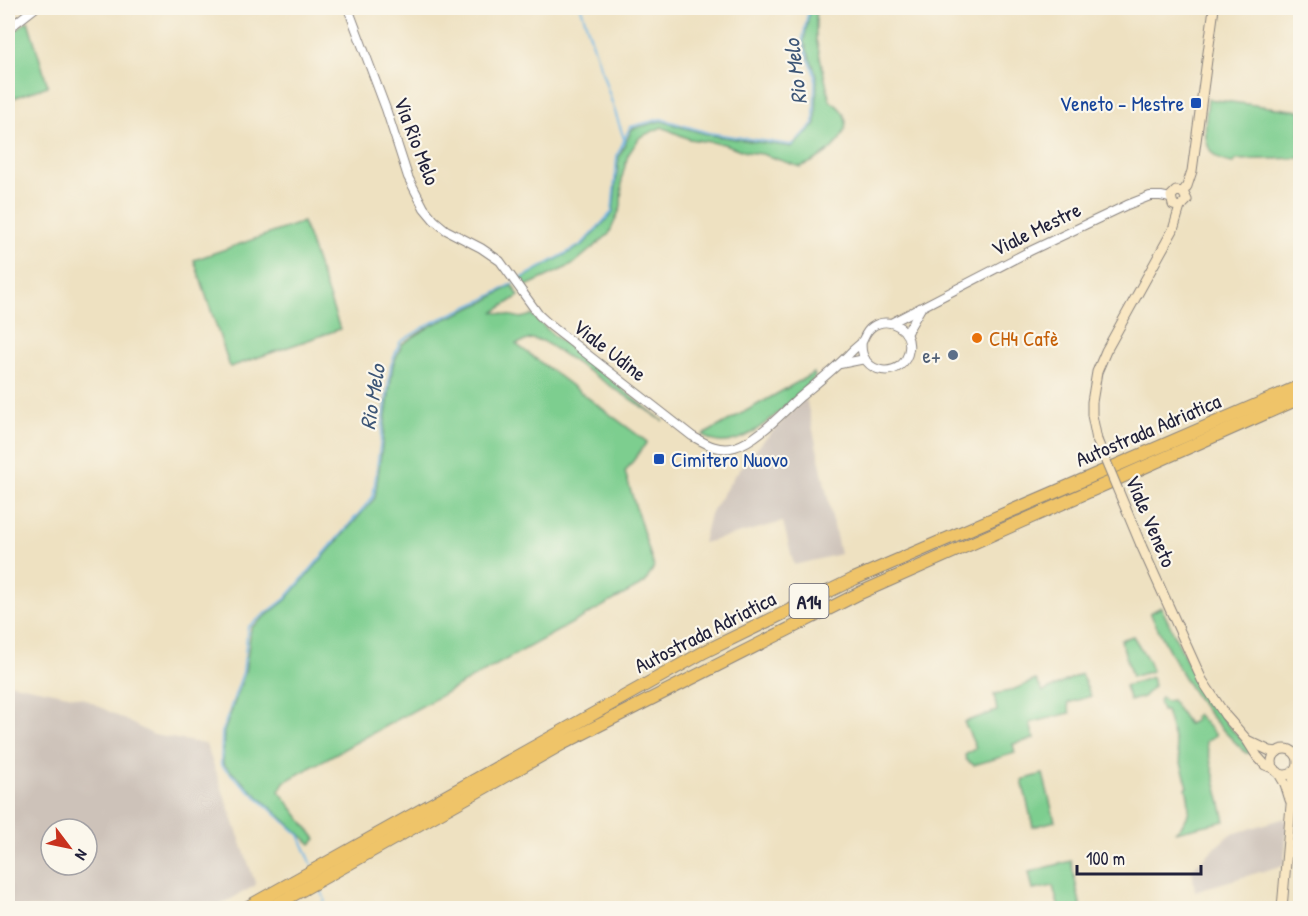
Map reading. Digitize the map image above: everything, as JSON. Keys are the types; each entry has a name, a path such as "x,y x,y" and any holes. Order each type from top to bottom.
{"highway":[{"name":"Autostrada Adriatica","path":"246,909 556,733 736,636 854,579 1300,386"},
{"name":"Autostrada Adriatica","path":"271,908 562,744 860,593 1300,398"}],"main road":[{"name":"Viale Veneto","path":"1214,8 1192,171 1183,192 1187,200 1180,207 1173,230 1106,351 1097,372 1092,408 1097,440 1202,680 1225,715 1247,740 1257,756 1265,765 1276,771 1285,784 1292,808"},
{"path":"1180,207 1173,205 1170,198 1176,191 1183,192"},
{"name":"Viale Veneto","path":"1247,740 1273,752"},
{"path":"1257,756 1273,752 1288,750 1295,754 1298,762 1294,771 1286,775 1276,771 1273,752"},
{"name":"Viale Veneto","path":"1282,909 1294,771"}],"street":[{"path":"8,29 35,8"},
{"name":"Via Rio Melo","path":"348,8 386,109 408,177 424,208 446,230 481,248 500,261 516,282"},
{"name":"Viale Mestre","path":"692,436 710,446 736,447 756,435 840,364 873,326 891,323 1030,251 1127,205 1150,196 1170,198"},
{"name":"Viale Udine","path":"516,282 539,315 551,326 692,436"},
{"path":"906,334 921,308"},
{"path":"862,341 861,351 871,366 880,370 898,367 905,361 909,352 909,343 906,334 891,323"},
{"name":"Viale Mestre","path":"840,364 865,359"}],"shaded area":[{"path":"806,398 840,554 794,565 783,522 703,543 710,514 735,475 765,439"},
{"path":"8,683 83,698 154,735 206,744 256,885 215,908 8,908"},
{"path":"1285,818 1287,827 1284,865 1195,891 1192,869 1229,835"}],"green space":[{"path":"810,8 816,8 816,39 830,101 841,110 846,120 845,130 832,148 811,163 800,167 724,144 689,139 662,127 640,137 628,155 622,177 621,207 609,234 572,265 524,287 519,280 583,245 613,213 619,157 632,129 661,121 709,135 792,147 816,125 817,76 804,42"},
{"path":"28,21 48,86 8,100 8,37"},
{"path":"1208,99 1300,111 1300,158 1236,160 1233,163 1214,155 1209,148 1205,130"},
{"path":"303,222 340,329 230,367 194,260"},
{"path":"512,285 519,296 494,312 521,318 532,315 551,333 663,421 543,341 531,339 516,344 647,442 625,472 654,567 645,583 284,782 279,791 316,839 311,844 223,764 224,732 245,673 251,628 286,600 375,498 393,365 402,344 432,325 484,302"},
{"path":"814,373 815,377 811,382 789,403 761,427 746,436 731,441 716,442 703,435"},
{"path":"1161,607 1200,688 1227,724 1253,753 1246,753 1210,715 1177,666 1150,613"},
{"path":"1133,636 1152,671 1132,677 1121,640"},
{"path":"1081,674 1091,696 1068,703 1070,713 1030,723 1034,739 1013,744 1015,753 974,765 966,760 965,755 976,748 964,722 997,711 994,694 1010,691 1036,680 1043,692"},
{"path":"1152,677 1154,686 1143,697 1130,701 1125,686"},
{"path":"1161,697 1166,701 1172,700 1188,724 1196,720 1194,717 1197,714 1216,735 1206,742 1225,821 1175,832 1187,817 1189,801 1186,788 1188,787 1166,711 1162,711 1159,701"},
{"path":"1043,774 1055,821 1033,827 1022,780"},
{"path":"1071,861 1081,908 1059,908 1053,886 1033,890 1029,872"}],"waterway":[{"path":"581,8 625,142"},
{"name":"Rio Melo","path":"312,865 299,835 221,765 222,732 243,672 248,627 285,599 373,497 391,365 400,342 431,323 483,300 582,244 612,212 617,156 630,127 661,119 709,133 792,145 814,124 815,76 802,42 809,8"},
{"name":"Rio Melo","path":"319,885 325,900 322,908"}],"place":[{"name":"Veneto - Mestre","path":"1196,103"},
{"name":"CH4 Cafè","path":"977,338"},
{"name":"e+","path":"953,355"},
{"name":"Cimitero Nuovo","path":"659,459"}]}
